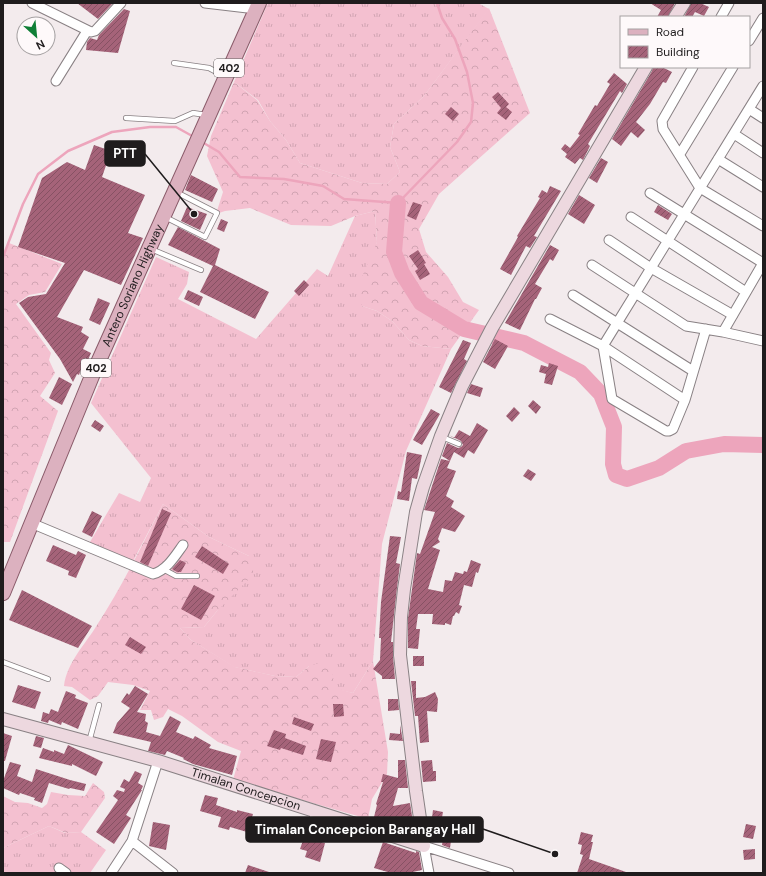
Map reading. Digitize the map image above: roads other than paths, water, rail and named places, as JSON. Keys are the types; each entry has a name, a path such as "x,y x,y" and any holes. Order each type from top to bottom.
{"main road":[{"name":"Antero Soriano Highway","path":"3,593 92,376 257,6"}],"street":[{"path":"32,3 91,32 95,31 121,3"},
{"path":"206,3 257,6"},
{"path":"676,16 684,3"},
{"path":"722,16 729,3"},
{"path":"750,39 763,18"},
{"path":"56,81 87,31"},
{"path":"429,873 416,791 400,655 401,616 404,589 416,512 441,436 462,386 492,328 645,68"},
{"path":"692,68 662,121 663,128 700,188 763,226"},
{"path":"680,154 732,68"},
{"path":"706,329 685,400 673,429 670,432 614,401 611,396 603,346 763,86"},
{"path":"749,109 763,118"},
{"path":"734,134 763,153"},
{"path":"718,159 763,187"},
{"path":"650,193 763,263 723,332"},
{"path":"631,217 746,292"},
{"path":"609,240 651,268 733,315"},
{"path":"592,265 686,326 763,341"},
{"path":"573,295 693,371"},
{"path":"550,319 603,346 685,400"},
{"path":"31,523 153,574 163,569 183,545"},
{"name":"Timalan Concepcion","path":"3,719 158,761 509,873"},
{"path":"111,873 132,841 158,761"},
{"path":"132,841 173,873"}],"lane":[{"path":"174,63 209,68 226,77"},
{"path":"126,118 175,121 193,113 208,115"},
{"path":"163,216 205,237 217,213 174,192"},
{"path":"149,248 201,270"},
{"path":"441,436 459,444"},
{"path":"163,569 176,576 197,576"},
{"path":"3,662 48,679"},
{"path":"88,742 99,705"},
{"path":"308,829 315,811"}],"waterway":[{"path":"202,142 219,152 240,177 284,179 323,186 344,199 398,203 457,142 471,122 473,103 467,72 455,39 442,18 437,3"},
{"path":"3,257 23,204 38,174 68,151 112,132 150,127 176,127 194,137"},
{"path":"398,203 394,252 402,273 421,303 464,329 524,343 580,372 601,394 614,427 613,464 616,475 627,479 659,468 686,451 724,444 763,445"}],"place":[{"name":"PTT","path":"194,214"},
{"name":"Timalan Concepcion Barangay Hall","path":"555,854"}]}
